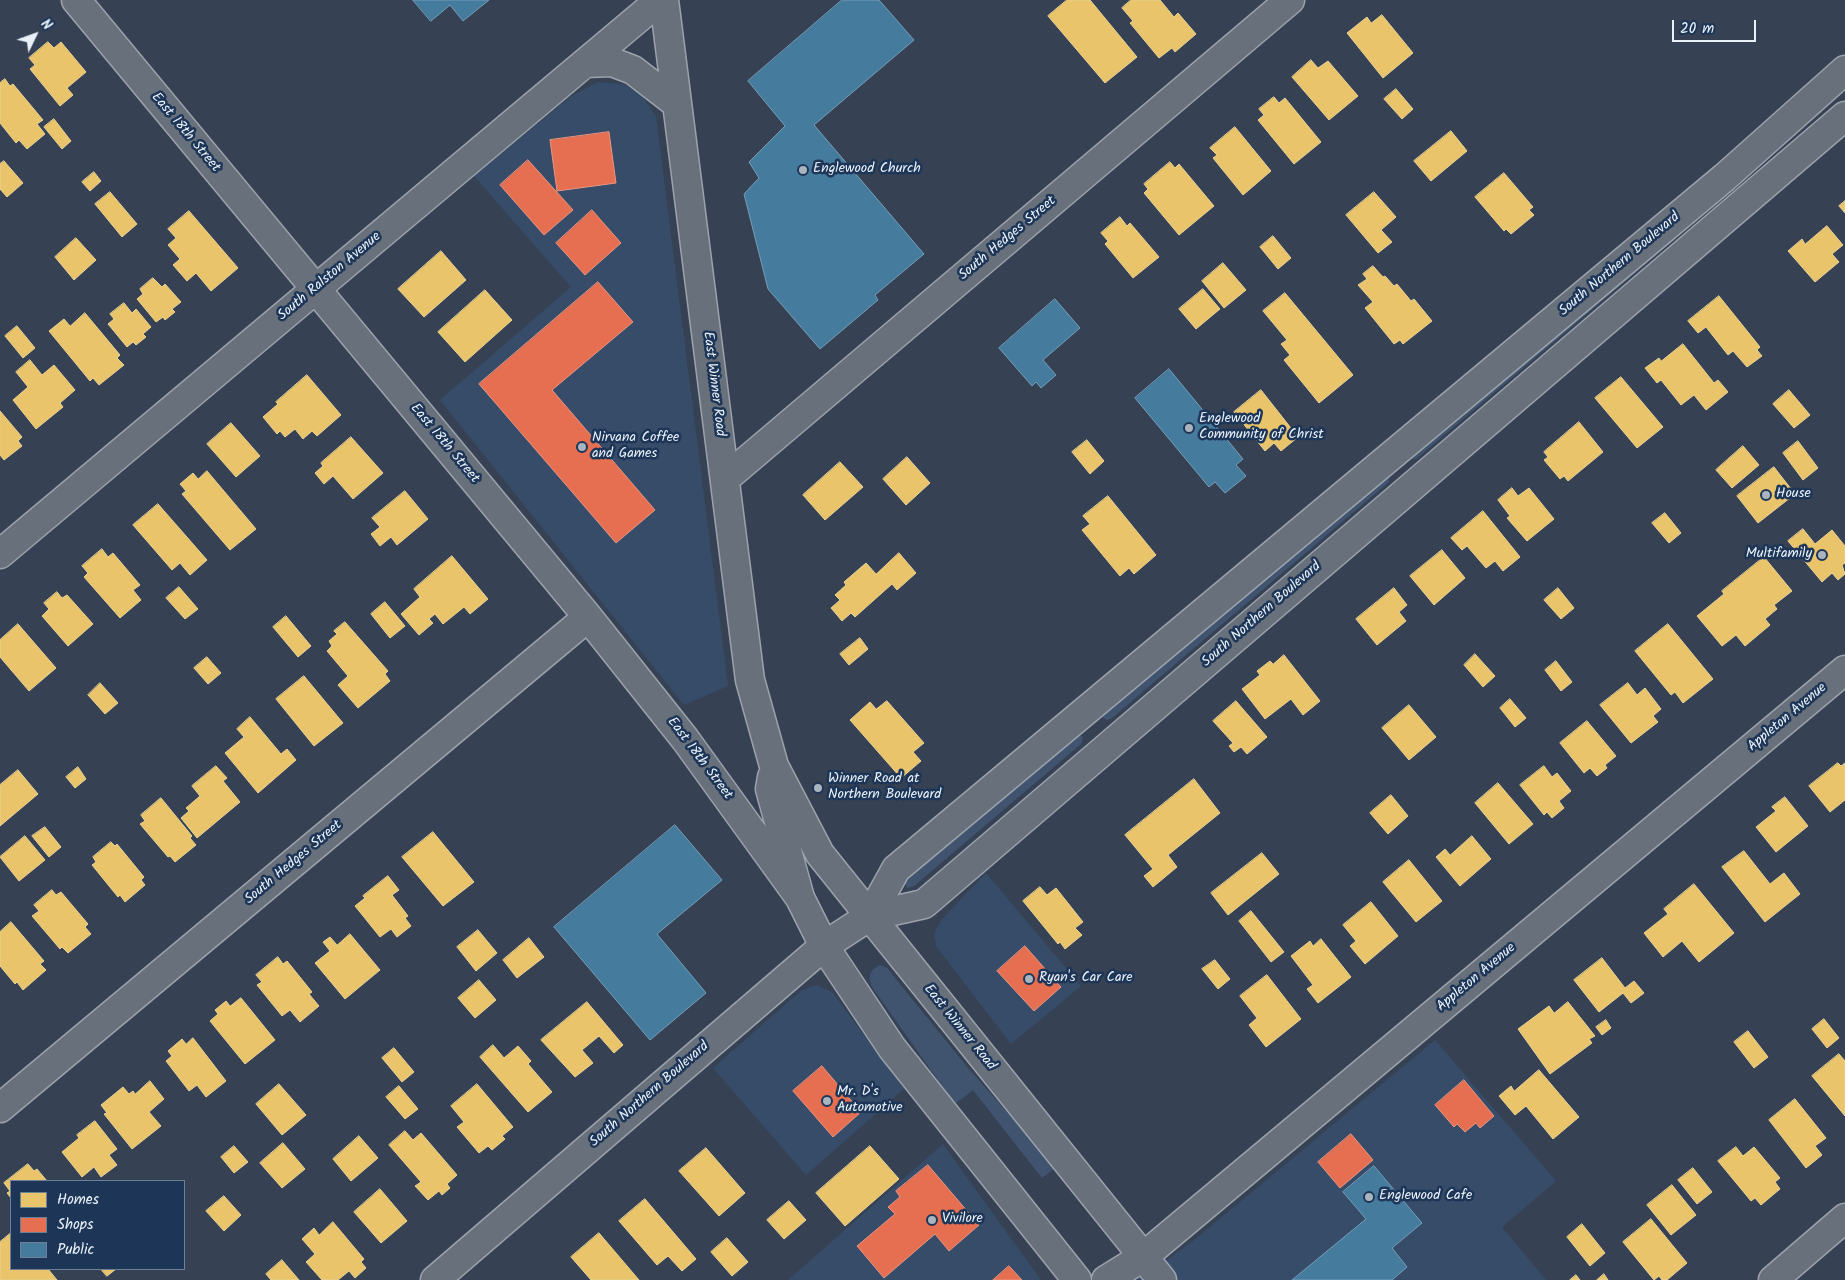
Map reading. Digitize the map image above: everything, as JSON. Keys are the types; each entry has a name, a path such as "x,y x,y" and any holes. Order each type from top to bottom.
{"street":[{"name":"East 18th Street","path":"76,0 588,617 685,739 800,898"},
{"name":"South Ralston Avenue","path":"0,554 660,0"},
{"name":"East Winner Road","path":"664,0 726,478 750,680 774,766 820,854 1162,1280"},
{"name":"South Hedges Street","path":"726,478 1290,0"},
{"path":"585,63 612,62 633,70 678,104"},
{"name":"South Northern Boulevard","path":"870,916 896,869 1725,176 1845,70"},
{"name":"South Northern Boulevard","path":"435,1280 824,946 870,916 924,904 1845,116"},
{"path":"1391,456 1416,484"},
{"name":"South Hedges Street","path":"0,1108 588,617"},
{"name":"Appleton Avenue","path":"1106,1280 1144,1258 1845,670"},
{"path":"1081,715 1108,746"},
{"name":"East Winner Road","path":"774,766 770,789 800,898 824,946 892,1048 1077,1280"},
{"path":"1773,1280 1845,1218"}],"shaded area":[{"path":"598,82 623,84 641,95 656,116 728,686 684,705 440,400 571,287 474,176 570,97"},
{"path":"1674,233 1674,240 1416,459 1410,459 1408,456"},
{"path":"1388,474 1389,482 1112,718 1107,720 1102,717 1102,714"},
{"path":"1077,733 1083,737 1081,744 914,886 907,888 904,882 907,877"},
{"path":"986,873 1081,986 1011,1044 936,946 934,933 942,919"},
{"path":"880,965 887,968 968,1068 1056,1167 1042,1178 973,1090 955,1104 872,987 870,974"},
{"path":"816,985 832,992 904,1089 806,1175 713,1068 802,990"},
{"path":"1435,1040 1556,1181 1502,1227 1546,1280 1139,1280 1193,1241"},
{"path":"943,1144 1041,1280 788,1280"}],"building: Homes":[{"path":"1067,0 1090,0 1137,57 1105,83 1048,16"},
{"path":"1131,0 1160,0 1174,17 1178,13 1196,34 1175,52 1172,48 1159,58 1130,23 1133,21 1122,8"},
{"path":"1382,15 1413,53 1383,78 1347,33 1367,17 1371,23"},
{"path":"48,42 54,48 61,42 86,72 67,88 73,95 60,106 30,69 35,65 29,58"},
{"path":"1311,60 1318,68 1328,61 1358,96 1329,120 1292,77"},
{"path":"5,79 10,86 13,84 43,120 37,124 45,134 27,149 19,140 16,143 0,123 0,83"},
{"path":"1396,89 1413,109 1402,119 1384,99"},
{"path":"1274,97 1279,103 1285,98 1321,142 1294,164 1258,120 1264,115 1259,109"},
{"path":"54,119 71,141 62,149 44,127"},
{"path":"1235,127 1271,171 1243,195 1213,158 1217,155 1210,148"},
{"path":"1451,131 1467,151 1431,181 1414,161"},
{"path":"4,161 23,183 7,197 0,189 0,164"},
{"path":"1170,162 1175,168 1179,164 1214,206 1179,235 1144,193 1148,189 1144,184"},
{"path":"94,172 101,181 90,191 82,182"},
{"path":"1504,173 1533,207 1529,210 1534,215 1511,234 1506,229 1504,231 1475,197"},
{"path":"110,192 137,224 122,237 95,204"},
{"path":"1374,192 1396,217 1381,230 1392,242 1378,253 1346,215"},
{"path":"1845,201 1845,213 1839,206"},
{"path":"189,211 238,268 211,291 196,273 187,281 173,265 180,259 168,245 176,238 168,229"},
{"path":"1120,217 1127,226 1130,223 1159,257 1133,278 1105,244 1108,241 1101,233"},
{"path":"1827,226 1843,245 1832,254 1839,262 1815,282 1788,251 1802,239 1805,244"},
{"path":"1273,236 1291,258 1278,269 1260,247"},
{"path":"76,238 96,260 74,280 55,257"},
{"path":"441,251 466,280 424,317 398,289"},
{"path":"1223,263 1246,290 1224,308 1202,281"},
{"path":"1373,266 1394,286 1397,284 1411,301 1414,299 1432,321 1403,344 1400,340 1394,344 1365,308 1373,302 1358,285 1367,279 1363,274"},
{"path":"153,278 162,287 165,284 181,302 172,309 175,312 165,320 163,317 156,322 137,299 143,294 140,289"},
{"path":"1203,289 1220,309 1196,329 1179,309"},
{"path":"485,290 512,320 465,362 438,332"},
{"path":"1285,293 1353,375 1319,403 1284,360 1290,355 1281,344 1287,340 1263,311"},
{"path":"1719,296 1760,347 1757,350 1762,356 1747,367 1733,351 1728,355 1706,327 1698,333 1688,321"},
{"path":"124,303 132,313 136,309 151,327 143,334 146,337 136,345 133,342 127,347 108,324 114,319 110,314"},
{"path":"85,313 120,355 117,358 124,365 99,385 93,378 90,381 49,331 64,319 70,326"},
{"path":"17,326 35,348 23,358 5,336"},
{"path":"1683,344 1714,383 1718,380 1728,392 1706,410 1694,395 1681,405 1661,380 1657,383 1645,368 1659,358 1661,361"},
{"path":"30,360 42,375 54,365 75,390 60,403 63,407 36,429 13,400 28,387 16,372"},
{"path":"307,375 341,415 317,436 312,431 303,439 295,429 285,437 280,431 277,434 263,417 278,404 276,402"},
{"path":"1621,377 1663,427 1637,448 1595,398"},
{"path":"1261,390 1298,437 1281,451 1274,443 1265,451 1234,412"},
{"path":"1789,390 1810,415 1794,428 1773,404"},
{"path":"0,411 22,437 18,441 22,446 4,460 0,455"},
{"path":"1579,422 1603,452 1568,481 1564,476 1560,479 1544,460 1548,457 1544,452"},
{"path":"231,423 260,456 236,477 207,444"},
{"path":"351,437 383,473 353,499 333,476 324,484 315,473 323,466 321,463"},
{"path":"1087,440 1104,461 1090,474 1072,452"},
{"path":"1798,441 1818,468 1803,480 1783,453"},
{"path":"1743,446 1759,465 1732,488 1716,470"},
{"path":"907,457 930,483 906,505 883,479"},
{"path":"840,462 863,487 825,520 803,495"},
{"name":"House","path":"1774,467 1795,494 1758,523 1737,496"},
{"path":"207,471 256,529 230,550 182,494 186,491 180,484 193,473 198,479"},
{"path":"1512,488 1518,496 1529,488 1554,519 1527,541 1507,518 1510,516 1498,500"},
{"path":"405,491 428,519 397,545 391,537 380,546 371,534 380,527 372,518"},
{"path":"1108,496 1156,555 1134,574 1129,568 1120,576 1082,530 1090,524 1083,516"},
{"path":"158,504 207,560 190,575 180,563 172,570 133,525"},
{"path":"1483,511 1520,557 1503,571 1495,561 1486,568 1467,546 1462,550 1451,538"},
{"path":"1665,513 1681,533 1669,543 1652,523"},
{"name":"Multifamily","path":"1803,529 1815,544 1832,530 1845,546 1845,563 1842,565 1845,574 1838,580 1832,573 1822,582 1788,541"},
{"path":"102,549 108,557 113,553 140,585 133,590 141,600 120,618 84,577 88,573 82,566"},
{"path":"1442,550 1465,578 1434,605 1410,576"},
{"path":"899,553 916,573 897,590 892,584 855,617 851,613 842,621 831,608 840,600 835,595 846,585 844,582 866,563 876,574"},
{"path":"452,556 488,599 470,614 464,607 443,624 435,614 429,619 433,623 419,635 401,614 420,597 414,589"},
{"path":"1764,557 1792,591 1774,605 1777,609 1765,619 1770,625 1745,646 1736,635 1722,646 1697,616 1724,594 1722,591"},
{"path":"179,587 198,609 185,619 166,598"},
{"path":"1394,588 1407,605 1399,612 1406,621 1377,645 1356,619"},
{"path":"1558,588 1574,608 1561,619 1544,600"},
{"path":"57,592 62,598 67,595 93,624 68,646 42,616 49,609 44,603"},
{"path":"385,602 405,626 390,638 371,614"},
{"path":"286,616 311,646 298,657 273,627"},
{"path":"345,622 388,671 385,674 390,681 358,708 338,685 348,676 327,651 332,646 329,641 337,634 334,631"},
{"path":"18,624 56,668 29,691 0,657 0,640"},
{"path":"1668,624 1713,679 1683,703 1675,692 1671,695 1635,651"},
{"path":"860,638 868,649 849,665 840,654"},
{"path":"1475,654 1495,676 1483,687 1464,665"},
{"path":"1284,655 1320,701 1303,715 1291,699 1265,719 1242,689 1260,675 1257,671 1270,661 1273,664"},
{"path":"207,657 221,673 208,684 194,668"},
{"path":"1556,661 1572,682 1561,691 1545,670"},
{"path":"304,676 343,723 314,746 276,699"},
{"path":"100,683 118,703 105,714 88,695"},
{"path":"1628,683 1637,695 1645,688 1661,709 1653,716 1658,722 1631,743 1600,705"},
{"path":"1510,699 1526,718 1515,727 1500,708"},
{"path":"887,701 924,743 913,752 921,761 901,778 850,720 870,702 876,709"},
{"path":"1236,701 1267,737 1247,754 1241,747 1234,752 1229,746 1233,743 1213,721"},
{"path":"1409,705 1436,737 1409,760 1382,728"},
{"path":"250,717 281,754 287,749 296,760 258,793 225,753 244,737 237,729"},
{"path":"1587,721 1616,756 1605,765 1607,768 1597,776 1590,768 1584,773 1560,743"},
{"path":"1838,763 1841,766 1845,763 1845,800 1830,812 1809,786"},
{"path":"216,766 227,778 223,781 240,802 197,838 181,818 189,811 186,808 200,796 192,786"},
{"path":"1544,766 1552,777 1557,773 1571,791 1559,801 1564,808 1552,818 1547,812 1544,815 1520,785"},
{"path":"78,767 86,779 75,788 66,777"},
{"path":"18,770 38,794 0,826 0,785"},
{"path":"1194,779 1220,813 1168,855 1177,867 1153,887 1144,876 1153,869 1125,835"},
{"path":"1498,783 1533,824 1509,844 1475,803"},
{"path":"1391,795 1408,816 1388,834 1370,813"},
{"path":"1785,797 1808,826 1776,852 1756,827 1776,811 1772,807"},
{"path":"161,798 192,836 190,838 196,845 175,862 170,856 168,857 140,824 145,821 141,815"},
{"path":"45,827 61,847 49,857 32,836"},
{"path":"433,832 474,882 443,906 402,857"},
{"path":"25,836 45,860 19,881 0,857"},
{"path":"1472,836 1491,859 1460,886 1436,857 1445,849 1450,855"},
{"path":"111,842 115,846 117,844 144,877 141,880 145,885 125,902 120,895 118,897 92,865 96,862 93,857"},
{"path":"1744,851 1770,884 1784,873 1800,894 1765,922 1722,867"},
{"path":"1262,853 1279,874 1228,915 1211,893"},
{"path":"1409,860 1442,901 1416,922 1383,882"},
{"path":"388,876 399,890 392,895 408,916 405,918 411,926 397,937 391,929 380,937 355,906 365,898 363,896"},
{"path":"1694,884 1734,933 1699,962 1682,941 1663,957 1644,933 1668,914 1664,909"},
{"path":"1040,887 1047,895 1056,888 1083,922 1075,928 1082,935 1065,949 1060,942 1058,944 1023,901"},
{"path":"52,890 56,895 61,892 88,924 85,927 91,934 68,953 62,947 60,949 32,916 39,911 34,905"},
{"path":"1371,902 1398,936 1365,964 1350,946 1356,941 1343,925"},
{"path":"1251,911 1284,952 1271,962 1239,921"},
{"path":"11,922 44,961 40,964 46,970 23,990 17,982 15,984 0,966 0,932"},
{"path":"478,930 497,953 476,971 457,947"},
{"path":"350,934 380,970 345,999 315,963 330,951 323,942 330,937 337,945"},
{"path":"529,938 544,957 517,978 503,960"},
{"path":"1321,939 1351,977 1318,1003 1307,989 1313,985 1291,956 1310,941 1313,946"},
{"path":"278,957 283,964 287,961 312,992 309,994 319,1006 300,1022 290,1010 282,1016 257,985 262,982 256,975"},
{"path":"1602,958 1625,988 1634,981 1644,993 1631,1003 1623,993 1599,1012 1574,980"},
{"path":"1215,960 1230,979 1218,989 1202,969"},
{"path":"1267,975 1301,1019 1266,1047 1249,1025 1257,1018 1240,996"},
{"path":"479,980 496,1000 475,1018 458,998"},
{"path":"241,998 275,1040 245,1064 210,1021 218,1014 215,1010 226,1001 230,1006"},
{"path":"587,1002 623,1045 614,1053 599,1036 582,1050 593,1063 575,1077 541,1040"},
{"path":"1568,1002 1595,1036 1589,1039 1592,1043 1550,1074 1518,1029 1549,1006 1554,1013"},
{"path":"1824,1019 1839,1038 1827,1048 1812,1029"},
{"path":"1606,1020 1611,1028 1602,1035 1596,1027"},
{"path":"1748,1031 1768,1057 1754,1068 1734,1042"},
{"path":"193,1038 226,1081 206,1097 197,1085 189,1091 166,1061 172,1056 168,1051 182,1039 186,1044"},
{"path":"493,1045 504,1058 518,1046 531,1061 528,1064 552,1092 528,1112 480,1057"},
{"path":"394,1048 414,1072 402,1082 382,1058"},
{"path":"1839,1054 1845,1061 1845,1116 1812,1076"},
{"path":"1539,1070 1579,1117 1553,1139 1526,1106 1515,1115 1499,1096 1511,1086 1514,1091"},
{"path":"150,1081 164,1099 149,1112 161,1126 132,1149 104,1114 107,1113 101,1105 123,1087 129,1094 133,1091 135,1094"},
{"path":"279,1084 306,1115 282,1135 256,1104"},
{"path":"477,1084 513,1127 502,1136 505,1139 492,1150 488,1146 479,1153 457,1127 464,1122 451,1106"},
{"path":"399,1086 418,1109 405,1119 386,1097"},
{"path":"1795,1099 1826,1138 1815,1146 1822,1155 1806,1168 1769,1120"},
{"path":"95,1121 117,1149 109,1155 117,1165 101,1177 94,1167 82,1177 62,1152 79,1138 77,1135"},
{"path":"405,1131 413,1140 421,1133 457,1175 447,1184 450,1188 442,1195 439,1191 428,1200 415,1186 421,1182 389,1145"},
{"path":"359,1136 378,1158 351,1181 333,1159"},
{"path":"283,1143 305,1169 282,1188 260,1163"},
{"path":"234,1146 248,1162 234,1173 221,1157"},
{"path":"870,1146 899,1179 845,1226 816,1193"},
{"path":"1736,1147 1743,1156 1754,1147 1780,1178 1775,1182 1780,1189 1761,1205 1755,1198 1751,1201 1718,1161"},
{"path":"706,1148 745,1193 719,1216 679,1171"},
{"path":"28,1164 34,1171 37,1169 46,1180 10,1180 10,1191 4,1183"},
{"path":"1693,1168 1712,1192 1697,1204 1678,1180"},
{"path":"1672,1185 1696,1215 1671,1235 1647,1205"},
{"path":"380,1189 407,1221 381,1243 354,1212"},
{"path":"224,1196 241,1215 224,1231 206,1211"},
{"path":"645,1199 696,1259 682,1271 668,1256 657,1265 619,1221"},
{"path":"789,1201 806,1220 784,1239 767,1220"},
{"path":"1651,1219 1687,1263 1667,1280 1662,1280 1659,1276 1654,1280 1623,1242"},
{"path":"333,1222 364,1259 361,1262 366,1268 355,1278 349,1271 338,1280 322,1280 306,1262 315,1254 302,1239 314,1228 319,1235"},
{"path":"1582,1224 1605,1253 1590,1266 1567,1237"},
{"path":"599,1233 639,1280 591,1280 571,1257"},
{"path":"10,1234 10,1270 49,1270 57,1280 0,1280 0,1242"},
{"path":"727,1238 748,1262 732,1276 711,1252"},
{"path":"282,1260 299,1280 271,1280 266,1274"},
{"path":"102,1270 115,1270 107,1276"},
{"path":"1604,1274 1608,1280 1597,1280"},
{"path":"1576,1275 1580,1280 1570,1280"}],"building: Shops":[{"path":"609,132 616,183 557,191 550,140"},
{"path":"528,160 573,210 544,235 500,185"},
{"path":"592,210 621,243 585,275 556,243"},
{"path":"598,282 633,322 552,390 655,510 616,543 479,384"},
{"name":"Ryan's Car Care","path":"1025,946 1061,987 1034,1011 997,971"},
{"name":"Mr. D's Automotive","path":"822,1066 861,1112 833,1137 793,1091"},
{"path":"1464,1080 1494,1116 1480,1128 1476,1123 1465,1132 1457,1124 1454,1127 1435,1105"},
{"path":"1351,1134 1373,1160 1340,1188 1318,1162"},
{"name":"Vivilore","path":"928,1165 979,1225 949,1251 935,1234 884,1278 857,1246 895,1214 888,1207 900,1197 896,1191"},
{"path":"1009,1266 1022,1280 993,1280"}],"building: Public":[{"path":"413,0 489,0 463,21 450,5 431,21"},
{"name":"Englewood Church","path":"842,0 879,0 914,40 814,125 924,254 875,295 878,300 820,349 768,289 744,194 759,178 749,162 785,126 748,81"},
{"path":"1055,299 1080,328 1043,360 1056,375 1041,388 1036,382 1032,386 999,348"},
{"name":"Englewood Community of Christ","path":"1169,369 1243,459 1236,465 1246,476 1225,493 1215,482 1209,487 1135,398"},
{"path":"675,825 722,880 657,934 706,993 650,1040 554,927"},
{"path":"1374,1166 1422,1223 1392,1248 1407,1267 1392,1280 1292,1280 1366,1219 1343,1192"}],"place":[{"name":"Englewood Church","path":"803,170"},
{"name":"Englewood Community of Christ","path":"1189,428"},
{"name":"Nirvana Coffee and Games","path":"582,447"},
{"name":"House","path":"1766,495"},
{"name":"Multifamily","path":"1822,555"},
{"name":"Winner Road at Northern Boulevard","path":"818,788"},
{"name":"Ryan's Car Care","path":"1029,979"},
{"name":"Mr. D's Automotive","path":"827,1101"},
{"name":"Englewood Cafe","path":"1369,1197"},
{"name":"Vivilore","path":"932,1220"}]}
